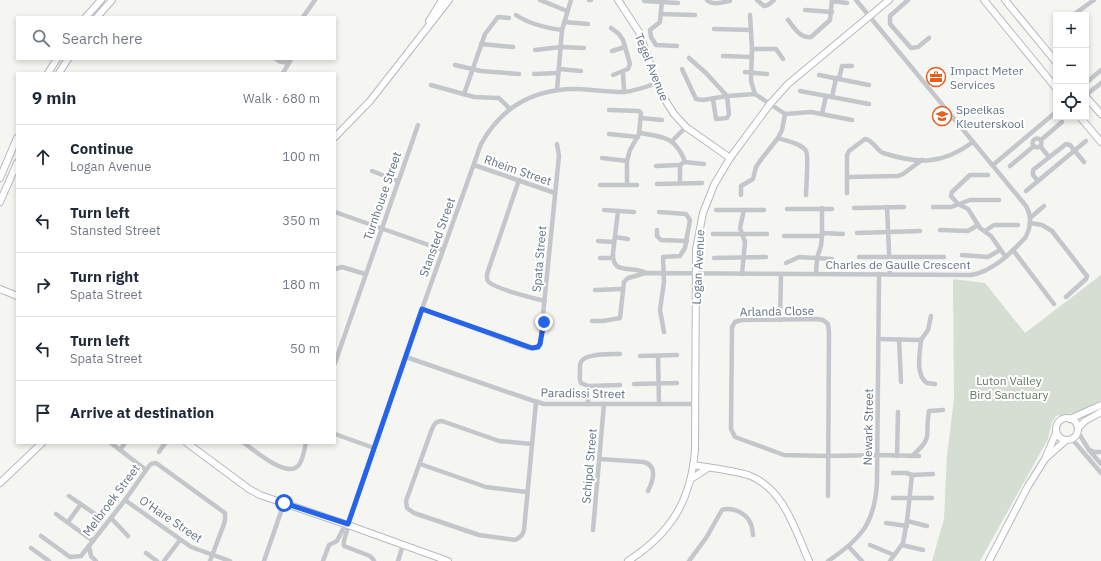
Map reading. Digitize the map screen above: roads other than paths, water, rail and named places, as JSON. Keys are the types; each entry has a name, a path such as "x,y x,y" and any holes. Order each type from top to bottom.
{"street":[{"path":"87,16 101,0"},
{"path":"98,16 112,0"},
{"path":"304,16 315,0"},
{"path":"418,39 442,0"},
{"path":"336,136 370,101 449,0"},
{"path":"540,0 567,11"},
{"path":"557,90 562,30 571,0"},
{"name":"Tegel Avenue","path":"618,0 639,32 663,99 686,127 730,158"},
{"path":"707,0 712,3 730,1"},
{"path":"756,0 764,6 768,5 774,0"},
{"path":"856,0 1026,206 1030,221"},
{"name":"Logan Avenue","path":"628,561 652,544 662,534 676,514 684,499 694,465 697,245 703,213 714,185 730,158 770,104 788,84 889,0"},
{"path":"908,0 890,16 890,24 911,48 918,46 929,38"},
{"path":"984,0 1053,84"},
{"path":"1005,0 1053,58"},
{"path":"1077,12 1094,0"},
{"path":"644,1 678,3"},
{"path":"662,1 661,14 658,24 650,30 651,39 656,45 677,46"},
{"path":"788,20 800,34 807,37 811,36 829,22 832,12 832,1 846,3"},
{"path":"805,10 832,12"},
{"path":"661,14 696,15"},
{"path":"516,15 524,20 548,28 562,30"},
{"path":"750,15 752,86 755,94 785,114 811,112 852,120"},
{"path":"464,94 486,32 498,17 509,18"},
{"path":"564,22 588,24"},
{"path":"611,28 621,36 630,66 628,70 613,75"},
{"path":"714,29 751,30"},
{"path":"890,41 898,34"},
{"path":"481,44 513,46"},
{"path":"535,50 561,47 584,48"},
{"path":"612,51 625,47"},
{"path":"752,49 776,49 783,59"},
{"path":"723,56 752,57"},
{"path":"689,58 706,73 727,96 729,114 726,118 716,119 713,99"},
{"path":"49,72 56,60"},
{"path":"60,72 67,60"},
{"path":"278,60 282,62 291,60"},
{"path":"283,72 291,60"},
{"path":"282,62 282,72"},
{"path":"455,65 481,71 519,74"},
{"path":"832,97 842,66 852,66"},
{"path":"682,69 696,99 703,100 727,96 755,94"},
{"path":"1089,80 1101,70"},
{"path":"534,74 559,71 581,71"},
{"path":"623,72 624,92"},
{"path":"745,72 767,74"},
{"path":"819,75 869,85"},
{"name":"Stansted Street","path":"348,524 443,250 481,144 488,132 497,121 510,110 529,98 557,90 580,89 624,92 636,90 657,83"},
{"path":"1089,93 1101,83"},
{"path":"431,85 474,97 498,98 510,110"},
{"path":"800,91 869,104"},
{"path":"822,114 826,96"},
{"path":"1089,100 1101,114"},
{"path":"609,110 639,111 641,113 639,135 630,150 627,160 627,184"},
{"path":"741,195 741,186 754,179 758,164 778,138 783,127 785,114"},
{"path":"992,165 1053,115"},
{"path":"641,118 662,120"},
{"path":"1083,120 1101,142"},
{"path":"1040,146 1042,143 1041,140 1062,122"},
{"name":"Turnhouse Street","path":"336,360 418,125"},
{"path":"672,140 686,127"},
{"path":"609,134 663,137 672,140 684,157 684,162"},
{"path":"1030,134 1034,139 1034,146"},
{"path":"778,138 799,146 806,151 806,195"},
{"path":"1034,139 1038,138 1041,140"},
{"path":"847,193 848,153 865,139 870,140 878,151 883,153 922,160 944,158 960,151 973,142"},
{"path":"0,178 16,141"},
{"path":"1026,191 1086,141"},
{"name":"Spata Street","path":"422,309 532,348 538,347 542,342 560,156 558,144"},
{"path":"1038,181 1034,176 1033,170 1066,144 1069,144 1084,162"},
{"path":"1010,166 1034,146 1040,146"},
{"path":"1040,146 1049,157"},
{"path":"602,158 627,160"},
{"path":"848,177 898,176 922,160"},
{"path":"684,162 704,164"},
{"path":"656,166 680,166 684,162"},
{"path":"0,202 16,165"},
{"name":"Rheim Street","path":"474,165 556,193"},
{"path":"680,166 680,183"},
{"path":"372,171 398,181"},
{"path":"988,175 975,174 968,176 951,194 952,198 968,210 978,225 993,238 1005,256"},
{"path":"519,180 488,271 487,278 489,282 495,285 545,301"},
{"path":"657,184 702,183"},
{"path":"600,185 637,185"},
{"path":"933,207 951,207 970,200 999,200"},
{"path":"1030,221 1044,206"},
{"path":"887,207 890,274"},
{"path":"854,208 904,207"},
{"path":"816,274 817,258 821,246 822,235 822,208"},
{"path":"787,209 832,209"},
{"path":"604,210 634,212"},
{"path":"716,210 764,210"},
{"path":"742,274 744,240 740,228 744,210"},
{"path":"618,211 613,258 615,266 618,268 637,270 646,273"},
{"path":"336,212 443,250"},
{"path":"659,212 688,215 690,222 687,241 681,255 663,257 664,282 660,310 664,332"},
{"path":"1030,221 1042,225 1052,231 1087,276 1086,279 1066,297"},
{"name":"Charles de Gaulle Crescent","path":"646,273 971,275 985,272 1012,250 1027,234 1030,221"},
{"path":"940,230 965,231 978,225"},
{"path":"986,231 994,225 1018,225"},
{"path":"657,230 657,236 661,240 687,241"},
{"path":"857,233 920,231"},
{"path":"713,234 767,234"},
{"path":"784,236 843,234"},
{"path":"598,241 628,239"},
{"path":"962,255 988,257 1000,250"},
{"path":"1012,250 1054,304"},
{"path":"714,258 766,257"},
{"path":"786,264 799,257 832,259"},
{"path":"859,257 944,257"},
{"path":"600,258 613,258"},
{"path":"336,269 342,267 365,274"},
{"path":"620,325 623,283 625,280 646,273"},
{"path":"780,320 781,274"},
{"name":"Newark Street","path":"828,561 849,547 864,530 872,514 877,494 879,274"},
{"path":"0,287 16,296"},
{"path":"594,290 622,289"},
{"path":"931,316 928,330 921,340 921,376 927,383 935,384"},
{"path":"592,321 620,318"},
{"name":"Arlanda Close","path":"828,456 828,326 826,322 820,320 741,320 735,322 733,324 732,432 739,439 780,454 828,456 918,456"},
{"path":"879,339 921,340"},
{"path":"899,339 900,382"},
{"path":"620,354 599,355 585,358 580,364 581,383 588,386 620,385"},
{"path":"640,356 678,355"},
{"path":"658,356 659,404"},
{"name":"Paradissi Street","path":"406,357 536,402 553,404 695,404"},
{"path":"634,384 677,383"},
{"path":"588,386 588,404"},
{"path":"532,444 499,441 439,421 434,424 406,501 407,508 414,513 479,536 515,540 522,536 524,530 536,402"},
{"name":"Schipol Street","path":"594,530 604,404"},
{"path":"989,561 1028,486 1045,459 1056,433 1056,426 1060,420 1067,418 1070,419 1101,405"},
{"path":"912,456 927,440 929,411 943,410"},
{"path":"897,456 898,412"},
{"path":"1045,459 1069,440 1085,421 1101,412"},
{"path":"1070,419 1075,422 1089,450 1101,464"},
{"path":"1056,433 1060,438 1069,440 1101,473"},
{"path":"336,434 374,448"},
{"path":"0,477 37,444"},
{"path":"0,483 41,444"},
{"path":"112,444 148,468 153,463 160,465 224,513 224,524 210,561"},
{"path":"120,450 124,444"},
{"path":"159,452 165,444"},
{"path":"188,444 255,493 348,524 448,561"},
{"path":"245,444 269,461 289,469 296,468 299,465 306,444"},
{"path":"1089,450 1101,452"},
{"path":"828,456 828,496"},
{"path":"600,459 644,462 650,465 653,469 653,473 652,483 648,491"},
{"path":"420,464 486,488 527,492"},
{"path":"694,465 749,476 768,487 777,496 786,509 809,561"},
{"name":"Melbroek Street","path":"68,559 80,556 89,546 148,468"},
{"path":"690,479 708,468"},
{"path":"892,473 906,473 912,475 933,474"},
{"path":"890,561 902,545 907,523 912,475"},
{"path":"69,496 95,514"},
{"path":"892,498 932,498"},
{"name":"O'Hare Street","path":"125,500 180,540 196,549 230,561"},
{"path":"264,561 284,503"},
{"path":"68,522 81,504"},
{"path":"689,561 706,538 722,510 730,509 746,515 751,524 753,535"},
{"path":"56,514 93,541"},
{"path":"111,518 128,536"},
{"path":"886,523 907,523 927,526"},
{"path":"323,561 328,545 337,541 342,529 348,524"},
{"path":"348,524 348,531 343,543 344,546 370,556 374,561"},
{"path":"41,536 68,559"},
{"path":"164,561 180,540"},
{"path":"398,561 403,545"},
{"path":"870,545 894,555"},
{"path":"902,545 923,550"},
{"path":"89,546 91,556 96,561"},
{"path":"849,547 862,561"},
{"path":"31,548 49,561"},
{"path":"146,554 157,561"}],"place":[{"name":"Impact Meter Services","path":"936,77"},
{"name":"Speelkas Kleuterskool","path":"942,116"}],"park label":[{"name":"Luton Valley Bird Sanctuary","path":"1009,387"}]}
